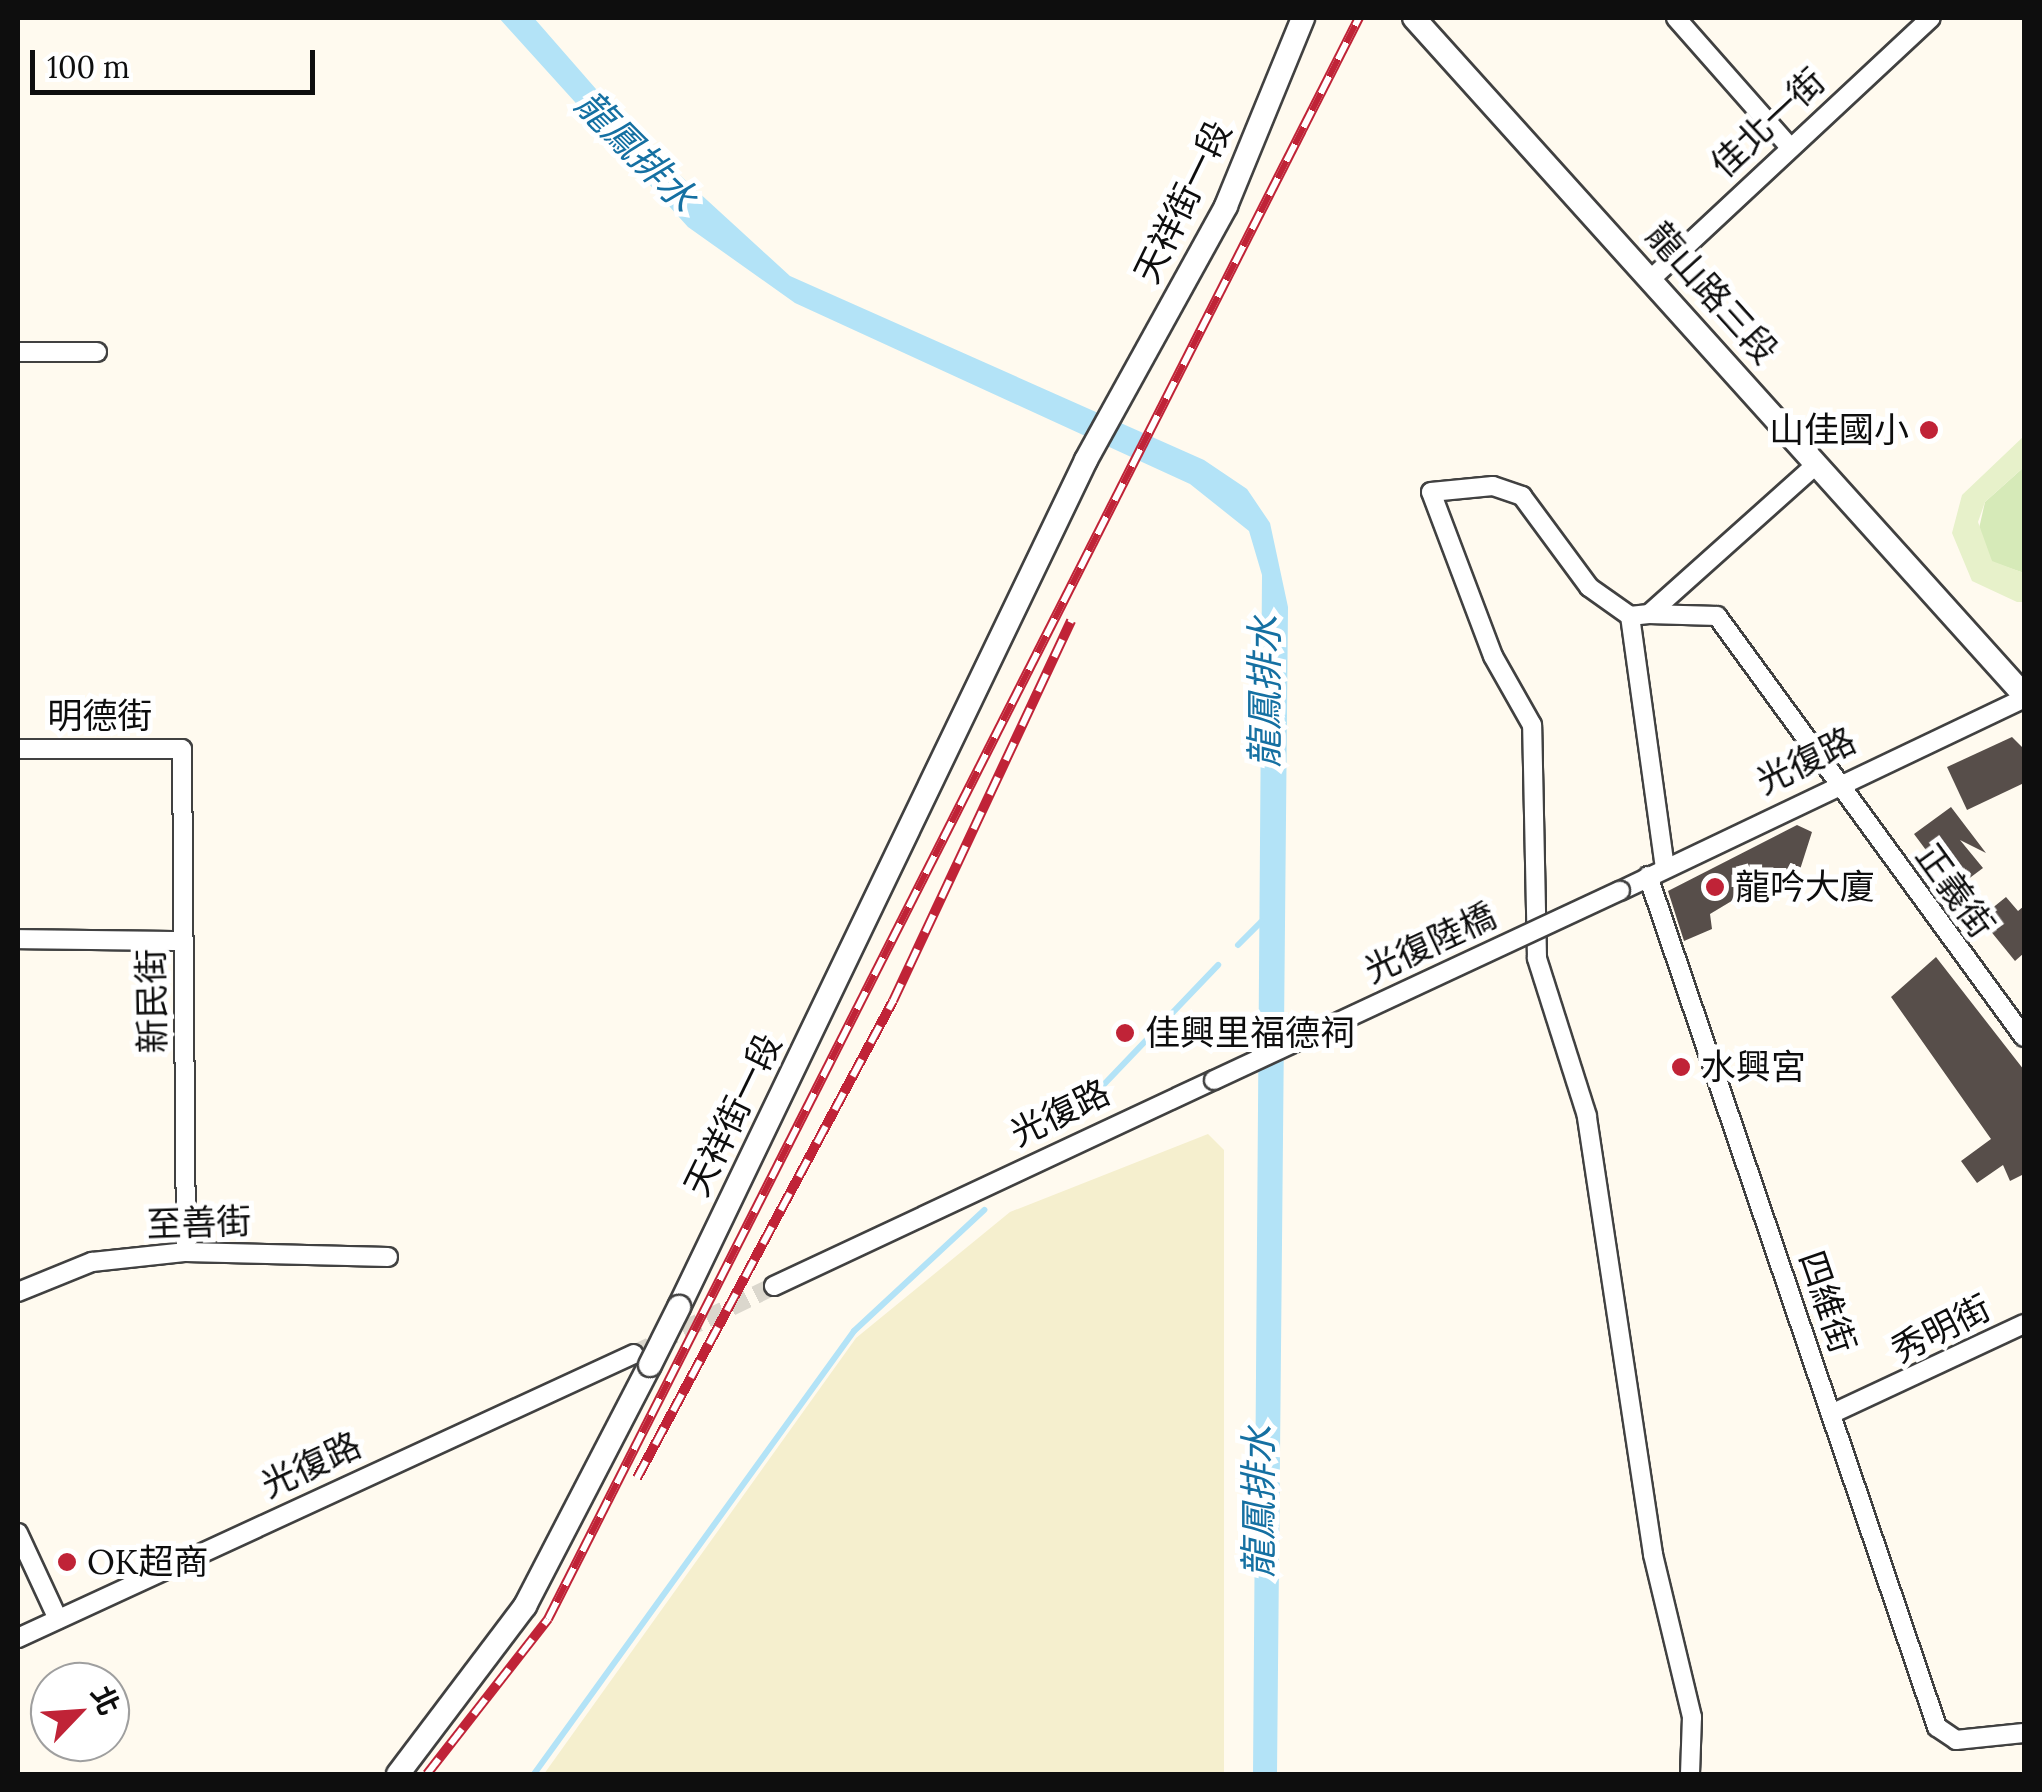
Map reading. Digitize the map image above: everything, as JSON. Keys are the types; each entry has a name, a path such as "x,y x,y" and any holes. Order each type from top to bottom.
{"street":[{"name":"天祥街一段","path":"398,1774 525,1606 642,1360 679,1308 1086,460 1226,206 1303,18"},
{"path":"1676,18 1789,146"},
{"name":"佳北一街","path":"1652,278 1789,146 1932,18"},
{"name":"龍山路三段","path":"1423,21 2024,697"},
{"path":"18,352 97,352"},
{"path":"1690,1774 1692,1717 1653,1554 1588,1116 1537,958 1532,725 1492,656 1431,492 1493,486 1522,496 1589,586 1639,615 1817,464"},
{"name":"正義街","path":"1639,615 1716,616 2024,1038"},
{"name":"四維街","path":"1639,615 1656,872 1830,1414 1937,1727 1956,1740 2024,1732"},
{"name":"光復路","path":"1620,891 1836,781 2024,697"},
{"name":"明德街","path":"18,748 182,749"},
{"name":"新民街","path":"182,749 186,1252"},
{"name":"光復陸橋","path":"1214,1080 1620,891"},
{"path":"18,940 184,941"},
{"name":"光復路","path":"774,1286 1214,1080"},
{"name":"至善街","path":"18,1292 92,1262 186,1252 388,1257"},
{"name":"秀明街","path":"1830,1414 2024,1324"},
{"name":"光復路","path":"18,1638 642,1360"},
{"path":"18,1533 58,1620"}],"shaded area":[{"path":"1208,1134 1224,1150 1224,1774 544,1774 856,1338 1010,1212"}],"green space":[{"path":"2024,436 2024,467 1985,502 1978,522 1992,561 2024,573 2024,602 2017,602 1972,581 1952,533 1962,495"},
{"path":"2024,467 2024,573 1992,562 1978,533 1985,502"}],"water":[{"name":"龍鳳排水","path":"499,18 534,18 637,136 790,276 1204,460 1247,489 1270,523 1288,607 1277,1774 1253,1774 1262,575 1249,531 1190,484 795,303 688,227"}],"building":[{"path":"2012,737 2024,749 2024,783 1967,810 1947,767"},
{"path":"1951,807 1986,853 1960,840 1983,868 1955,889 1914,834"},
{"name":"龍吟大廈","path":"1797,825 1812,832 1797,879 1770,878 1710,914 1712,929 1684,941 1668,891"},
{"path":"2006,897 2018,911 2024,906 2024,953 2015,961 1980,918"},
{"path":"1936,957 2024,1070 2024,1174 2010,1181 2003,1165 1977,1183 1961,1161 1991,1139 1891,997"}],"waterway":[{"path":"1238,945 1261,922"},
{"path":"1069,1121 1218,965"},
{"path":"534,1774 854,1331 984,1210"}],"tunnel":[{"path":"634,1354 774,1286"}],"railway":[{"path":"427,1774 548,1619 1359,18"},
{"path":"637,1478 893,1001 1071,621"}],"place":[{"name":"山佳國小","path":"1929,430"},
{"name":"龍吟大廈","path":"1715,887"},
{"name":"佳興里福德祠","path":"1125,1033"},
{"name":"水興宮","path":"1681,1067"},
{"name":"OK超商","path":"67,1562"}]}
